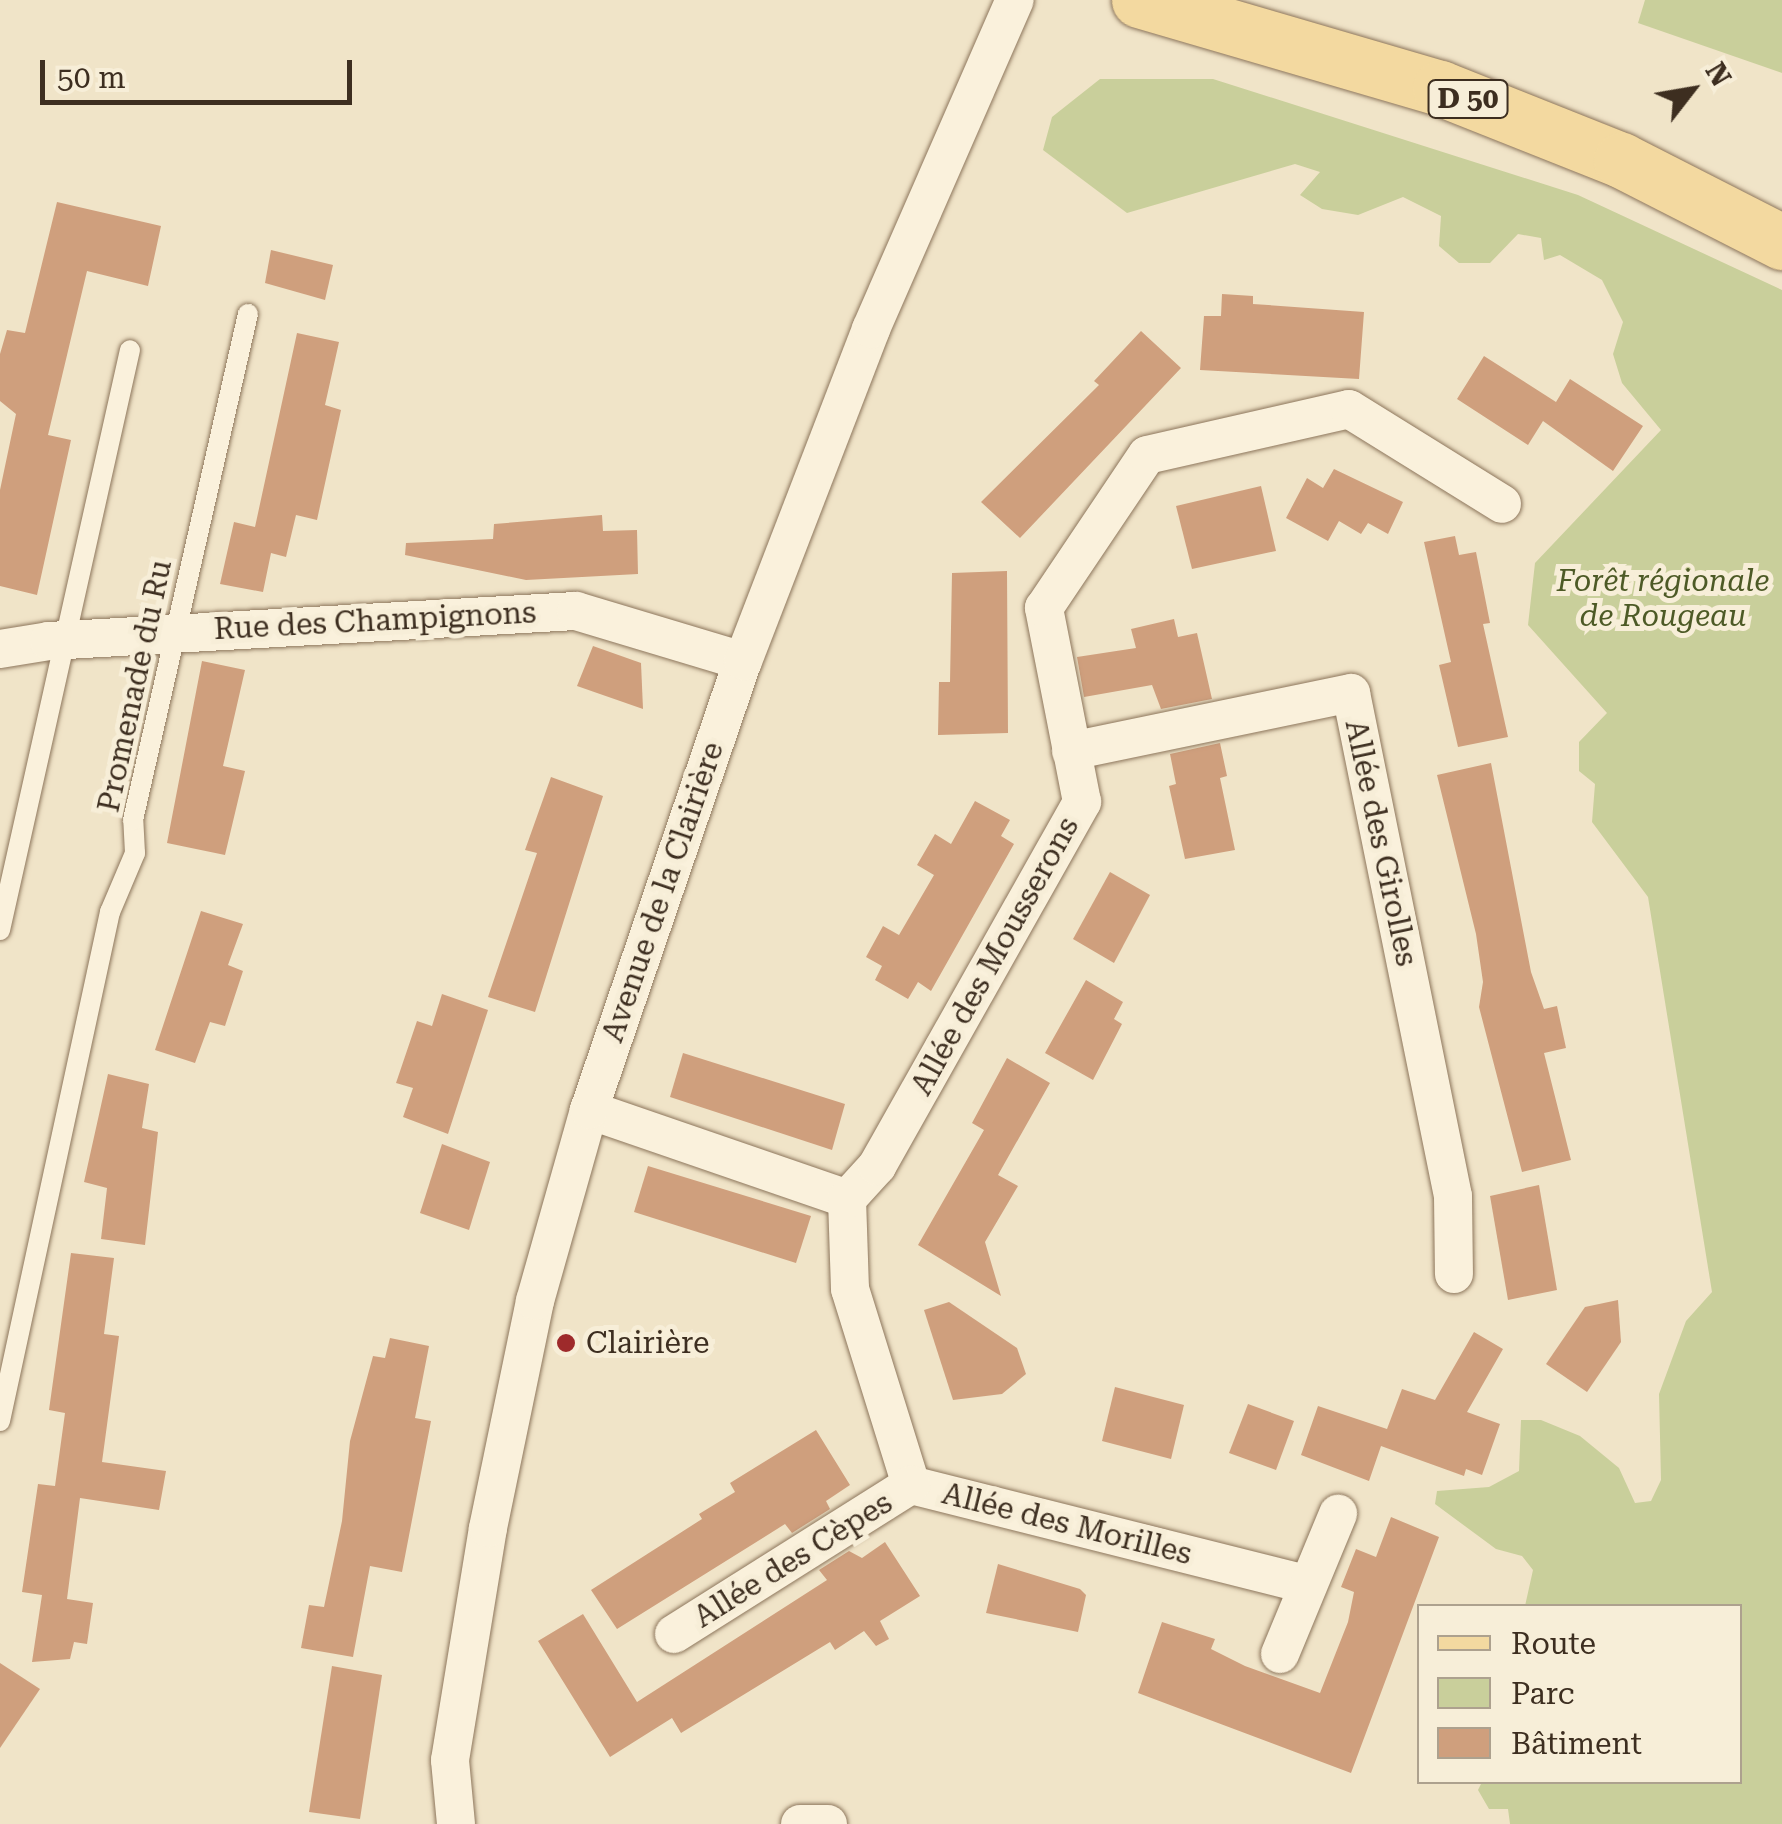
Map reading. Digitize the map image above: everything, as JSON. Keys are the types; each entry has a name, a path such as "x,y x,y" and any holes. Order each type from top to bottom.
{"main road":[{"name":"D 50","path":"1139,0 1440,88 1620,160 1782,242"}],"street":[{"name":"Avenue de la Clairière","path":"456,1824 450,1760 488,1528 535,1301 589,1110 743,662 871,329 1015,0"},
{"name":"Allée des Mousserons","path":"847,1199 877,1166 1082,802 1044,608 1147,455 1349,409 1502,504"},
{"name":"Rue des Champignons","path":"0,649 176,632 576,610 743,662"},
{"name":"Allée des Girolles","path":"1071,750 1351,693 1453,1196 1454,1274"},
{"path":"589,1110 847,1199"},
{"name":"Allée des Morilles","path":"847,1199 850,1289 911,1485 1308,1585"},
{"name":"Allée des Cèpes","path":"674,1634 911,1485"},
{"path":"1280,1654 1338,1514"},
{"path":"800,1824 828,1824"}],"lane":[{"name":"Promenade du Ru","path":"0,1421 110,912 135,853 133,820 248,314"},
{"path":"0,930 130,350"}],"green space":[{"path":"1645,0 1782,0 1782,73 1638,23"},
{"name":"Forêt régionale de Rougeau","path":"1100,79 1213,79 1578,195 1782,290 1782,1824 1510,1824 1508,1809 1489,1809 1478,1790 1481,1784 1742,1784 1742,1604 1525,1604 1533,1570 1522,1556 1496,1549 1435,1504 1437,1491 1489,1487 1519,1471 1521,1420 1541,1420 1580,1436 1619,1468 1635,1503 1651,1501 1661,1480 1659,1394 1686,1321 1712,1292 1648,897 1592,822 1595,784 1579,771 1579,742 1607,713 1528,625 1535,563 1661,430 1622,383 1613,354 1623,322 1602,280 1560,255 1544,260 1541,238 1518,234 1490,263 1459,263 1439,246 1441,216 1403,197 1358,215 1322,209 1300,195 1320,172 1295,164 1127,213 1043,150 1052,117"}],"building":[{"path":"57,202 161,226 148,286 87,271 48,435 71,440 37,595 0,586 0,490 16,414 0,401 0,354 7,330 25,333"},
{"path":"271,250 333,265 325,300 265,283"},
{"path":"1222,294 1253,296 1253,304 1364,312 1359,379 1200,370 1204,316 1221,316"},
{"path":"1141,331 1181,368 1020,538 981,502 1099,385 1094,381"},
{"path":"297,333 339,342 325,405 341,410 317,520 296,515 286,557 271,553 263,592 220,584 234,522 255,527"},
{"path":"1484,356 1556,402 1570,379 1643,426 1613,471 1543,421 1528,445 1457,399"},
{"path":"1334,469 1403,502 1388,534 1368,523 1361,534 1339,521 1328,541 1286,518 1307,478 1323,488"},
{"path":"1261,486 1276,551 1192,569 1176,506"},
{"path":"602,515 603,531 637,530 638,574 526,580 405,555 406,543 493,539 494,524"},
{"path":"1455,536 1459,555 1476,552 1490,623 1483,624 1508,737 1458,747 1439,665 1451,662 1424,542"},
{"path":"1007,571 1008,733 938,735 939,682 950,682 952,573"},
{"path":"1174,619 1178,637 1197,633 1212,699 1161,709 1152,685 1084,697 1077,657 1136,648 1131,629"},
{"path":"593,646 641,663 643,709 577,686"},
{"path":"202,661 245,670 223,766 245,771 225,855 167,843"},
{"path":"1220,743 1227,776 1220,778 1235,850 1185,859 1169,786 1176,784 1170,754"},
{"path":"1491,763 1531,972 1544,1009 1557,1006 1566,1048 1544,1053 1571,1160 1522,1172 1479,1007 1483,982 1476,934 1437,775"},
{"path":"551,777 603,796 535,1012 488,997 537,853 525,850"},
{"path":"975,801 1010,820 1001,836 1014,844 931,991 918,982 908,999 875,980 882,966 866,957 883,926 899,935 934,875 917,865 935,834 951,844"},
{"path":"1110,872 1150,895 1114,963 1073,939"},
{"path":"201,911 243,924 228,965 243,971 225,1026 210,1022 195,1063 155,1050"},
{"path":"1086,980 1123,1002 1114,1019 1122,1024 1093,1080 1045,1053"},
{"path":"442,994 488,1010 448,1134 403,1117 413,1088 396,1083 417,1021 432,1026"},
{"path":"683,1053 845,1104 832,1150 670,1097"},
{"path":"1007,1058 1050,1083 998,1175 1018,1186 985,1242 1001,1296 918,1245 984,1130 972,1123"},
{"path":"108,1074 149,1084 142,1128 158,1132 145,1245 101,1239 107,1188 84,1182"},
{"path":"442,1144 490,1162 469,1230 420,1213"},
{"path":"648,1166 811,1216 796,1263 634,1212"},
{"path":"1539,1185 1557,1290 1508,1300 1490,1196"},
{"path":"71,1253 114,1258 104,1334 119,1336 102,1462 166,1471 159,1510 80,1498 67,1599 93,1603 87,1644 74,1642 70,1659 32,1662 42,1595 22,1592 38,1484 55,1486 65,1413 49,1410"},
{"path":"1618,1300 1621,1342 1587,1392 1546,1364 1585,1307"},
{"path":"949,1302 1017,1348 1026,1374 1002,1394 953,1400 924,1310"},
{"path":"1474,1332 1503,1349 1467,1412 1500,1424 1482,1475 1466,1469 1464,1476 1381,1446 1369,1481 1301,1455 1318,1406 1387,1429 1402,1389 1435,1400"},
{"path":"390,1338 429,1346 415,1418 431,1421 402,1572 370,1566 353,1657 301,1648 309,1605 324,1607 342,1521 350,1441 373,1356 385,1358"},
{"path":"1115,1387 1184,1405 1171,1459 1102,1441"},
{"path":"1248,1404 1294,1421 1276,1470 1229,1453"},
{"path":"816,1430 850,1485 826,1501 830,1509 792,1533 785,1524 617,1629 591,1590 702,1519 699,1514 735,1492 730,1483"},
{"path":"1391,1517 1439,1537 1351,1773 1138,1693 1162,1622 1215,1639 1211,1649 1245,1666 1320,1693 1348,1622 1354,1592 1341,1587 1356,1549 1376,1557"},
{"path":"885,1542 920,1596 880,1621 889,1639 876,1646 864,1631 835,1650 830,1642 681,1733 672,1718 610,1757 538,1641 583,1614 637,1702 827,1580 819,1570 849,1551 862,1558"},
{"path":"998,1564 1080,1589 1086,1595 1078,1632 986,1613"},
{"path":"0,1663 40,1689 0,1748"},
{"path":"332,1666 382,1675 360,1819 309,1812"}],"place":[{"name":"Clairière","path":"566,1343"}]}
